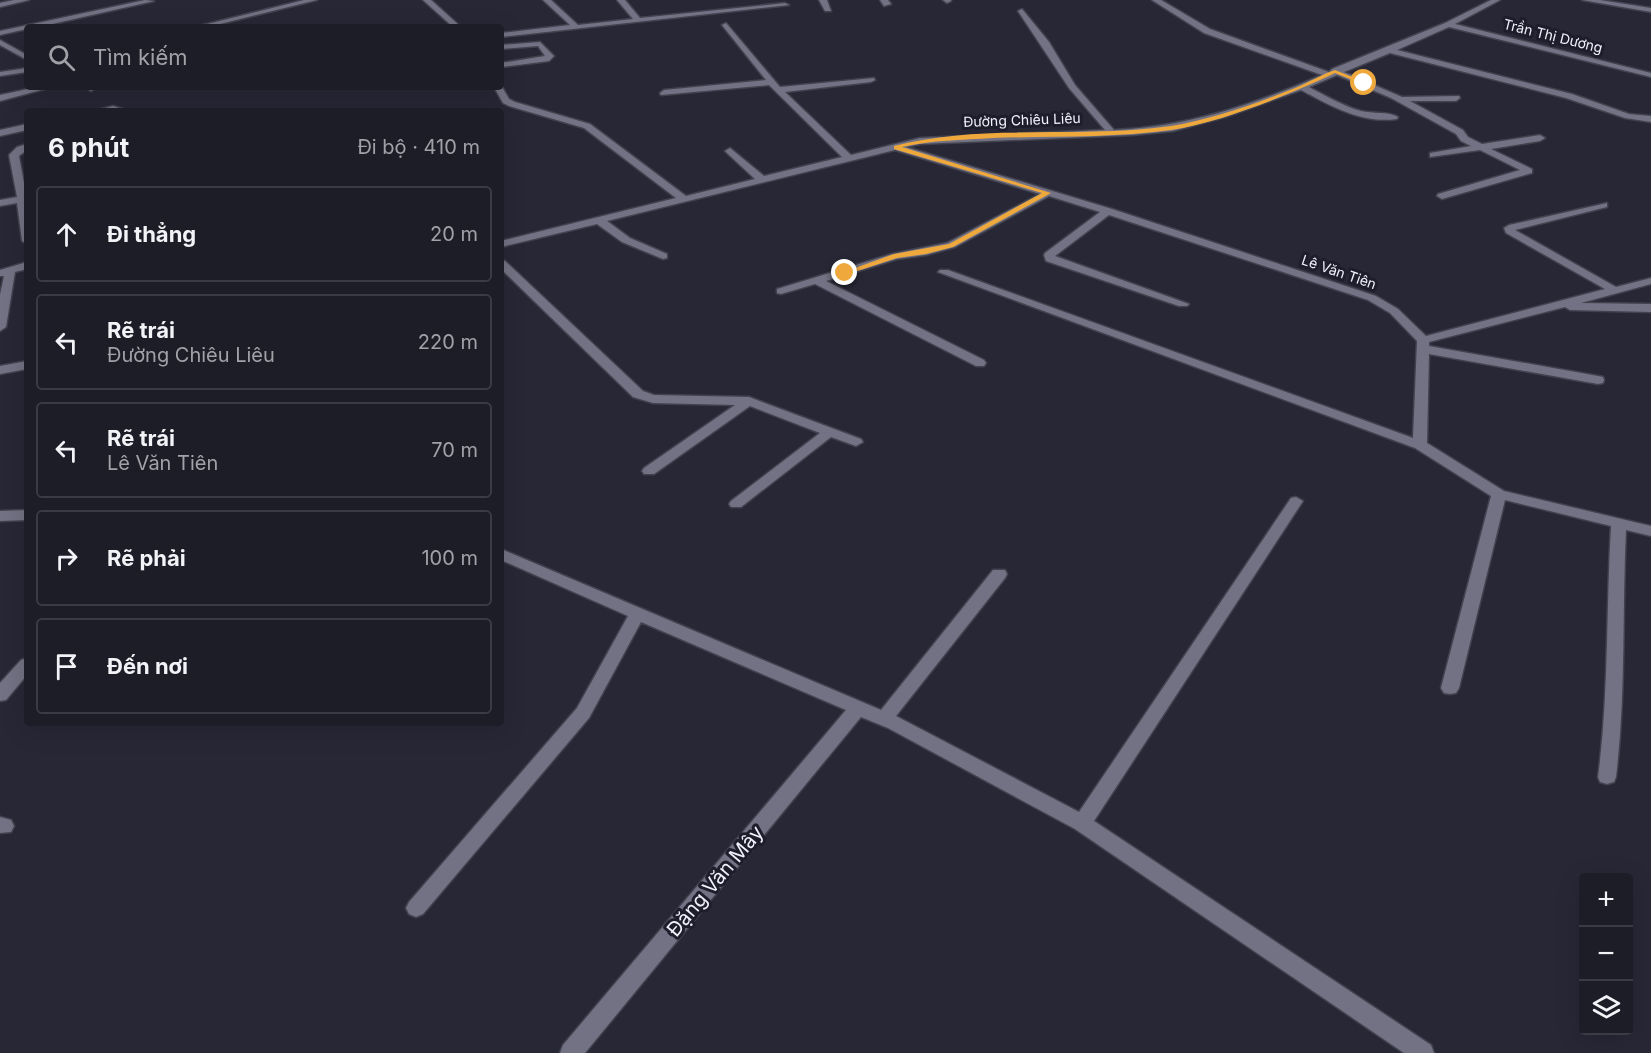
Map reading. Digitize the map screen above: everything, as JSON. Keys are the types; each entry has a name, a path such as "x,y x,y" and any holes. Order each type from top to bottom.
{"street":[{"path":"0,5 25,0"},
{"path":"212,24 313,0"},
{"path":"427,0 454,24"},
{"path":"547,0 575,26"},
{"path":"622,1 636,0"},
{"path":"823,0 828,9"},
{"path":"1156,0 1207,32 1332,73 1399,98 1460,132 1464,139 1516,164 1529,173 1442,196"},
{"name":"Đường Chiêu Liêu","path":"504,243 920,141 1173,128 1222,115 1302,87 1448,25 1496,0"},
{"path":"1586,0 1651,9"},
{"path":"42,24 150,1"},
{"path":"622,1 638,20"},
{"path":"504,35 785,6"},
{"path":"1022,11 1047,44 1072,86 1111,132"},
{"path":"726,25 778,90 849,159"},
{"name":"Trần Thị Dương","path":"1448,25 1651,75"},
{"path":"0,33 24,28"},
{"path":"0,42 24,56"},
{"path":"504,47 540,44 550,56 546,59 504,65"},
{"path":"1389,50 1569,96 1628,117 1651,119"},
{"path":"0,74 24,70"},
{"path":"778,90 871,80"},
{"path":"664,93 771,82"},
{"path":"1302,87 1348,111 1367,117 1395,117"},
{"path":"0,98 35,90"},
{"path":"500,90 506,101 512,104 587,126 684,199"},
{"path":"1399,98 1456,98"},
{"path":"0,133 24,128"},
{"path":"1433,155 1540,138"},
{"name":"Lê Văn Tiên","path":"896,147 1108,211 1372,298 1394,311 1423,344"},
{"path":"24,148 14,155 24,216"},
{"path":"730,151 763,181"},
{"path":"781,291 896,256 951,246 1048,193"},
{"path":"0,203 22,199"},
{"path":"1603,205 1509,228 1510,231 1614,290"},
{"path":"1108,211 1049,255 1050,259 1184,304"},
{"path":"597,219 626,240 663,256"},
{"path":"0,327 5,272 24,266"},
{"path":"504,266 638,394 653,399 749,401 856,442"},
{"path":"944,272 1420,445 1499,494 1651,531"},
{"path":"817,281 981,363"},
{"path":"1423,344 1557,305 1651,281"},
{"path":"1557,305 1651,308"},
{"path":"1423,344 1551,373 1598,380"},
{"path":"1420,445 1423,344"},
{"path":"0,369 24,365"},
{"path":"649,471 749,401"},
{"path":"736,504 829,432"},
{"path":"1450,688 1499,494"},
{"path":"1082,823 1296,501"},
{"path":"0,516 23,515"},
{"path":"1607,777 1614,721 1615,593 1619,524"},
{"path":"504,556 884,719 1082,823 1423,1053"},
{"path":"884,719 999,574"},
{"path":"416,908 583,713 637,614"},
{"path":"0,695 24,667"},
{"name":"Đặng Văn Mây","path":"571,1053 858,708"}],"route":[{"path":"845,273 896,256 951,246 1048,193 896,147 920,141 952,138 1132,132 1173,128 1222,115 1302,87 1335,71 1364,83"}]}
